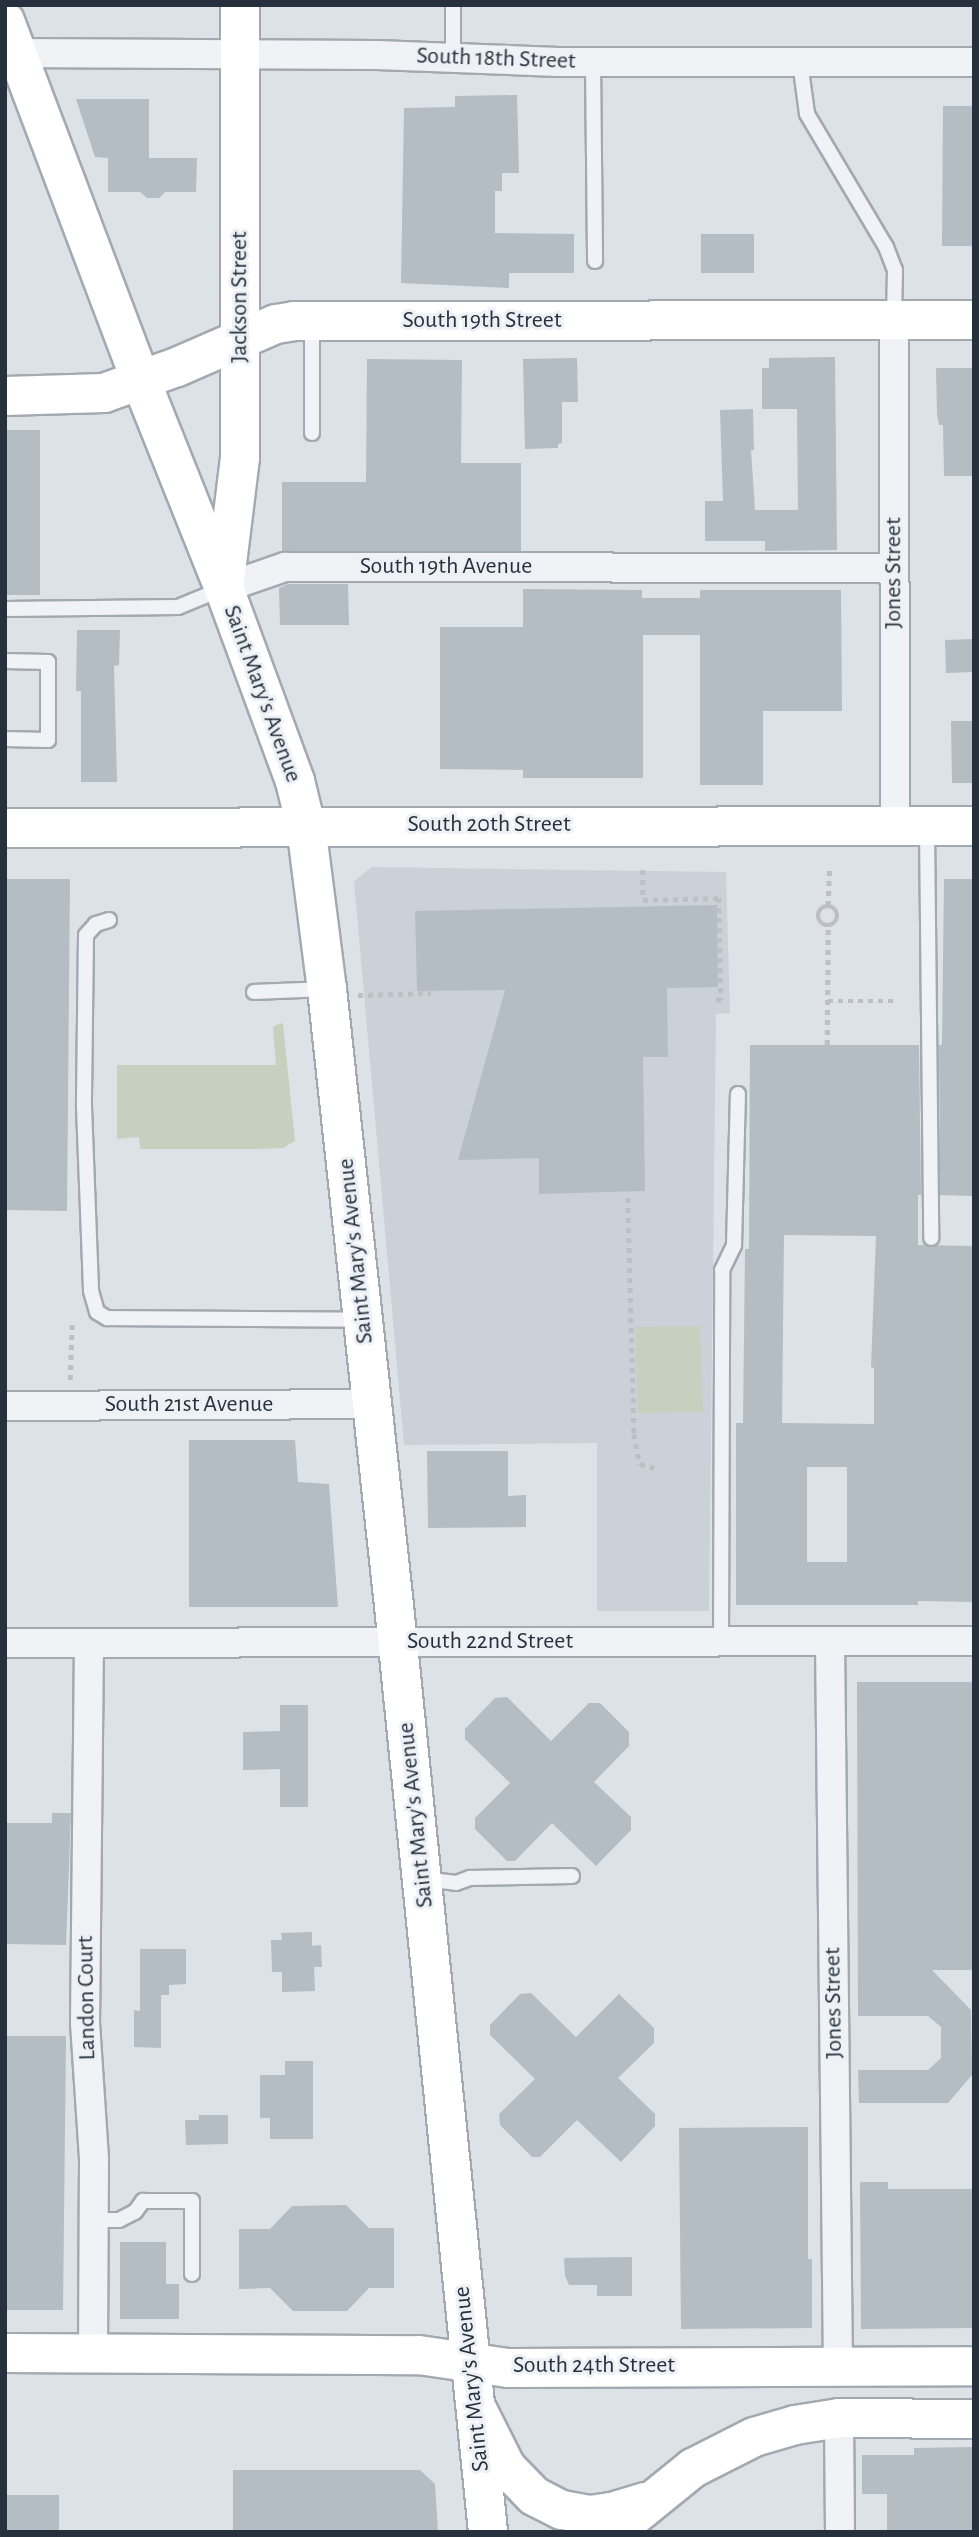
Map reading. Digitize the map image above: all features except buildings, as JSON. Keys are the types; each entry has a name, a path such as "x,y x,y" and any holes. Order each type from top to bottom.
{"main road":[{"name":"Jackson Street","path":"224,588 240,458 240,5"},
{"name":"Saint Mary's Avenue","path":"8,29 141,381 224,588 295,781 342,992 364,1320 488,2532"},
{"name":"South 19th Street","path":"5,396 80,396 104,393 141,381 276,324 312,321 974,320"},
{"name":"South 20th Street","path":"5,828 974,826"},
{"name":"South 24th Street","path":"5,2353 419,2355 508,2368 974,2365"},
{"path":"476,2406 493,2445 514,2478 527,2491 549,2505 575,2513 599,2515 652,2499"},
{"path":"614,2532 693,2468 754,2437 795,2425 838,2418 974,2419"}],"street":[{"name":"South 18th Street","path":"8,29 240,54 593,62 974,62"},
{"name":"Jones Street","path":"894,320 894,568 911,826"},
{"name":"South 19th Avenue","path":"224,588 285,567 894,568"},
{"name":"South 21st Avenue","path":"5,1406 373,1404"},
{"name":"Jones Street","path":"830,1641 838,2364"},
{"name":"South 22nd Street","path":"5,1643 974,1641"},
{"name":"Landon Court","path":"89,1643 85,2023 94,2160 93,2353"},
{"path":"838,2418 840,2532"}],"lane":[{"path":"8,29 11,5"},
{"path":"453,5 453,58"},
{"path":"593,62 595,261"},
{"path":"800,62 807,114 886,247 895,270 894,320"},
{"path":"312,321 312,433"},
{"name":"South 19th Avenue","path":"5,609 178,607 224,588"},
{"path":"5,661 48,662 48,740 5,739"},
{"path":"911,826 930,1238"},
{"path":"109,920 96,924 86,934 84,1107 90,1291 97,1312 107,1318 364,1320"},
{"path":"254,992 342,992"},
{"path":"721,1641 722,1270 734,1245 738,1094"},
{"path":"422,1879 456,1883 470,1878 572,1876"},
{"path":"94,2220 119,2220 135,2212 143,2202 192,2201 192,2274"}],"path":[{"path":"643,870 643,900 719,898 721,1000 711,1000"},
{"path":"828,906 835,909 838,917 836,923 828,926 822,924 818,915 828,906 829,870"},
{"path":"827,1045 828,926"},
{"path":"342,992 431,993"},
{"path":"828,1001 894,1001"},
{"path":"628,1198 635,1434 640,1464 655,1468"},
{"path":"70,1384 72,1322"}],"shaded area":[{"path":"372,867 726,872 730,1013 716,1014 709,1611 597,1611 597,1443 404,1445 354,881"}],"green space":[{"path":"283,1024 295,1141 283,1148 140,1149 139,1137 117,1139 117,1065 276,1065 273,1027"},
{"path":"700,1326 703,1412 638,1413 635,1327"}]}
